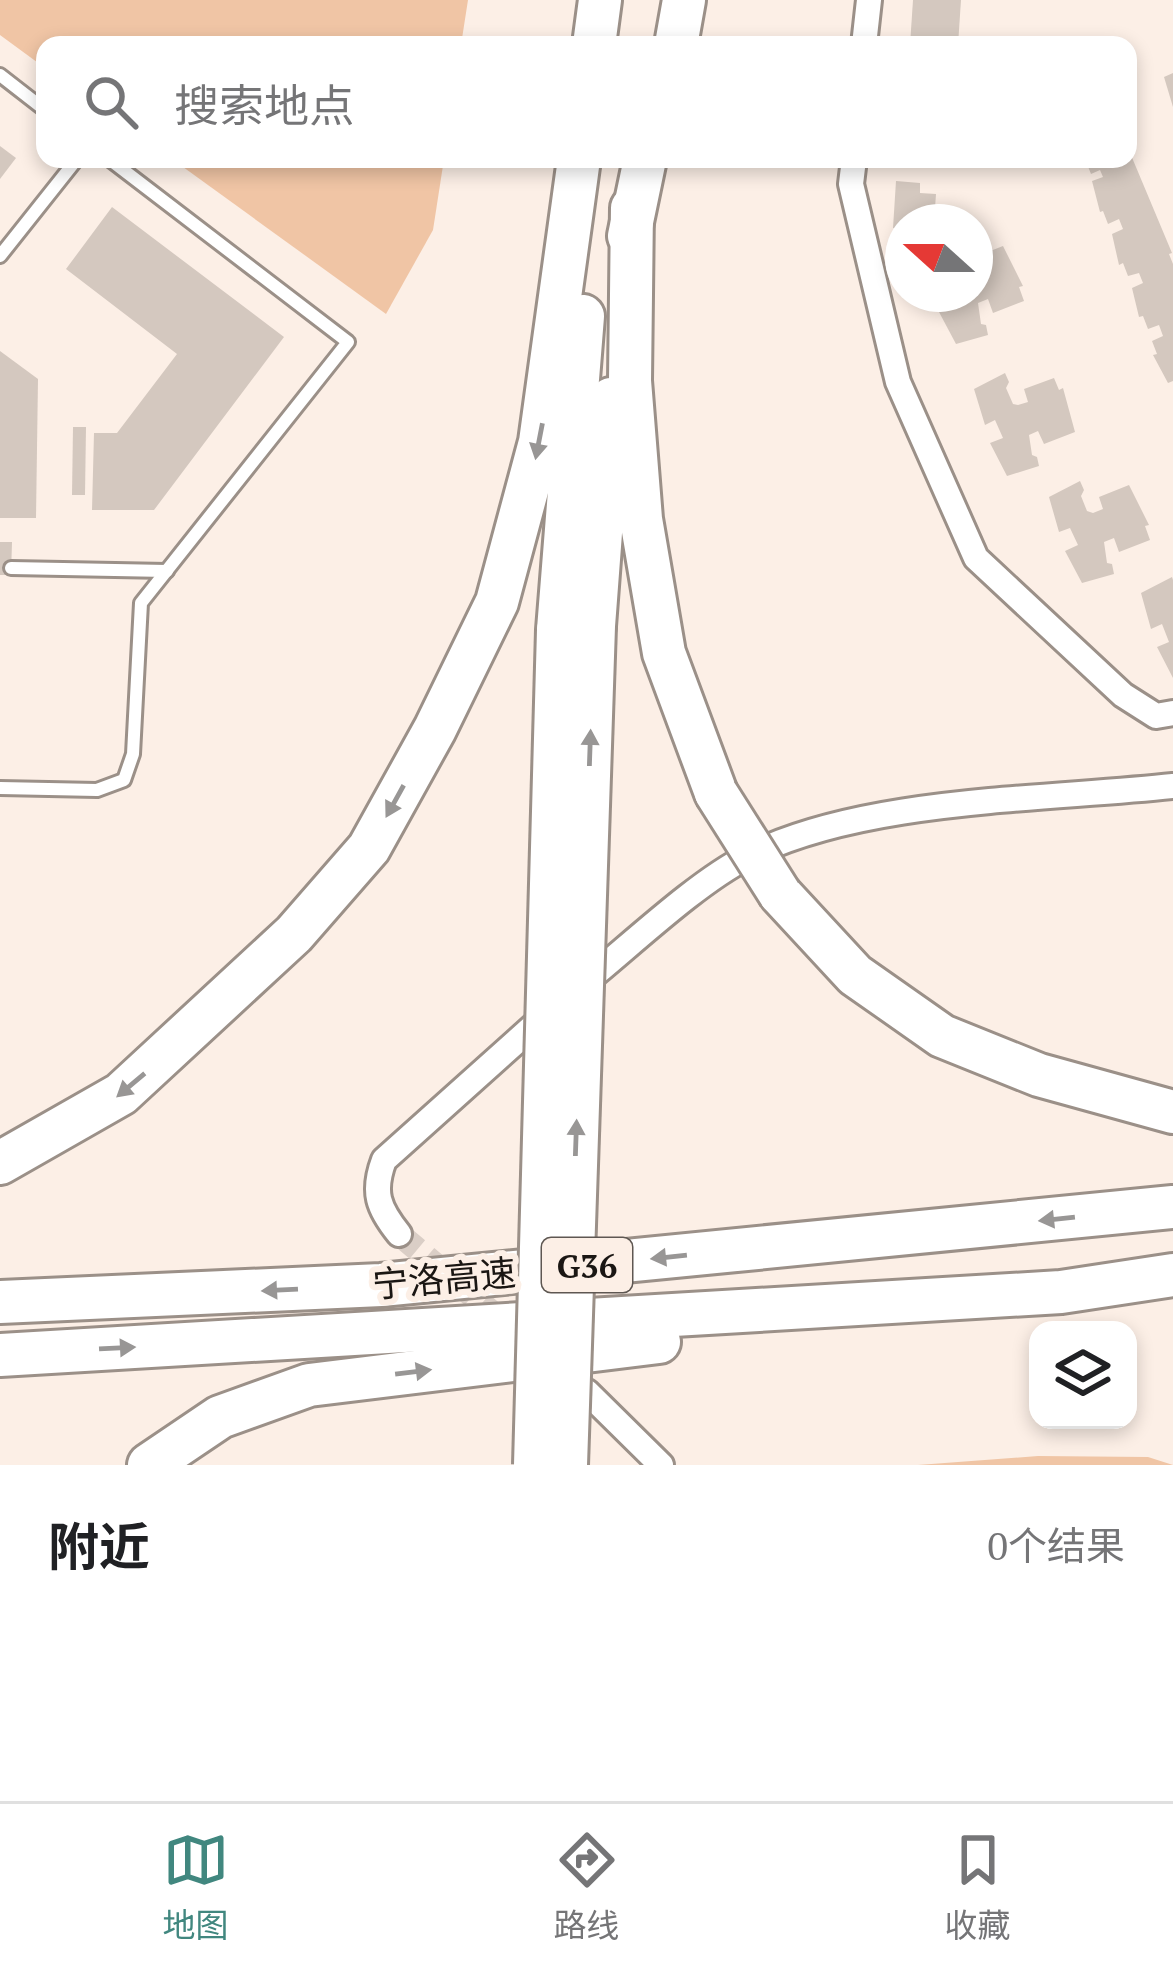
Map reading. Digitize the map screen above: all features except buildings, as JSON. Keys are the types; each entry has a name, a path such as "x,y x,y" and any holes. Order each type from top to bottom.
{"highway":[{"path":"595,36 600,0"},
{"path":"678,36 684,0"},
{"path":"0,1162 121,1094 294,934 369,848 435,729 497,602 540,442 578,168"},
{"path":"535,1465 576,628 591,168"},
{"path":"566,1465 576,628 611,399 632,208 643,168"},
{"path":"632,208 630,381 641,519 664,653 716,793 780,895 855,975 942,1036 1039,1075 1173,1112"},
{"name":"宁洛高速","path":"0,1302 381,1285 1173,1207"},
{"name":"宁洛高速","path":"0,1355 1060,1292 1173,1276"},
{"path":"149,1465 220,1417 309,1385 1060,1292"}],"street":[{"path":"865,36 868,0"},
{"path":"853,168 851,184 898,382 976,558 1123,695 1156,716 1173,713"},
{"path":"399,1234 381,1212 375,1186 384,1160 527,1029 744,858 806,833 898,812 1173,786"},
{"path":"587,1392 661,1465"}],"lane":[{"path":"0,76 36,103"},
{"path":"0,256 70,168"},
{"path":"0,788 97,790 124,779 132,763 141,603 348,342 121,168"},
{"path":"11,568 167,571"}],"shaded area":[{"path":"0,0 468,0 462,36 36,36 36,61 0,35"},
{"path":"184,168 443,168 433,230 386,314"},
{"path":"1038,1456 1148,1457 1173,1465 918,1465"}],"tunnel":[{"path":"399,1234 507,1325"}]}
